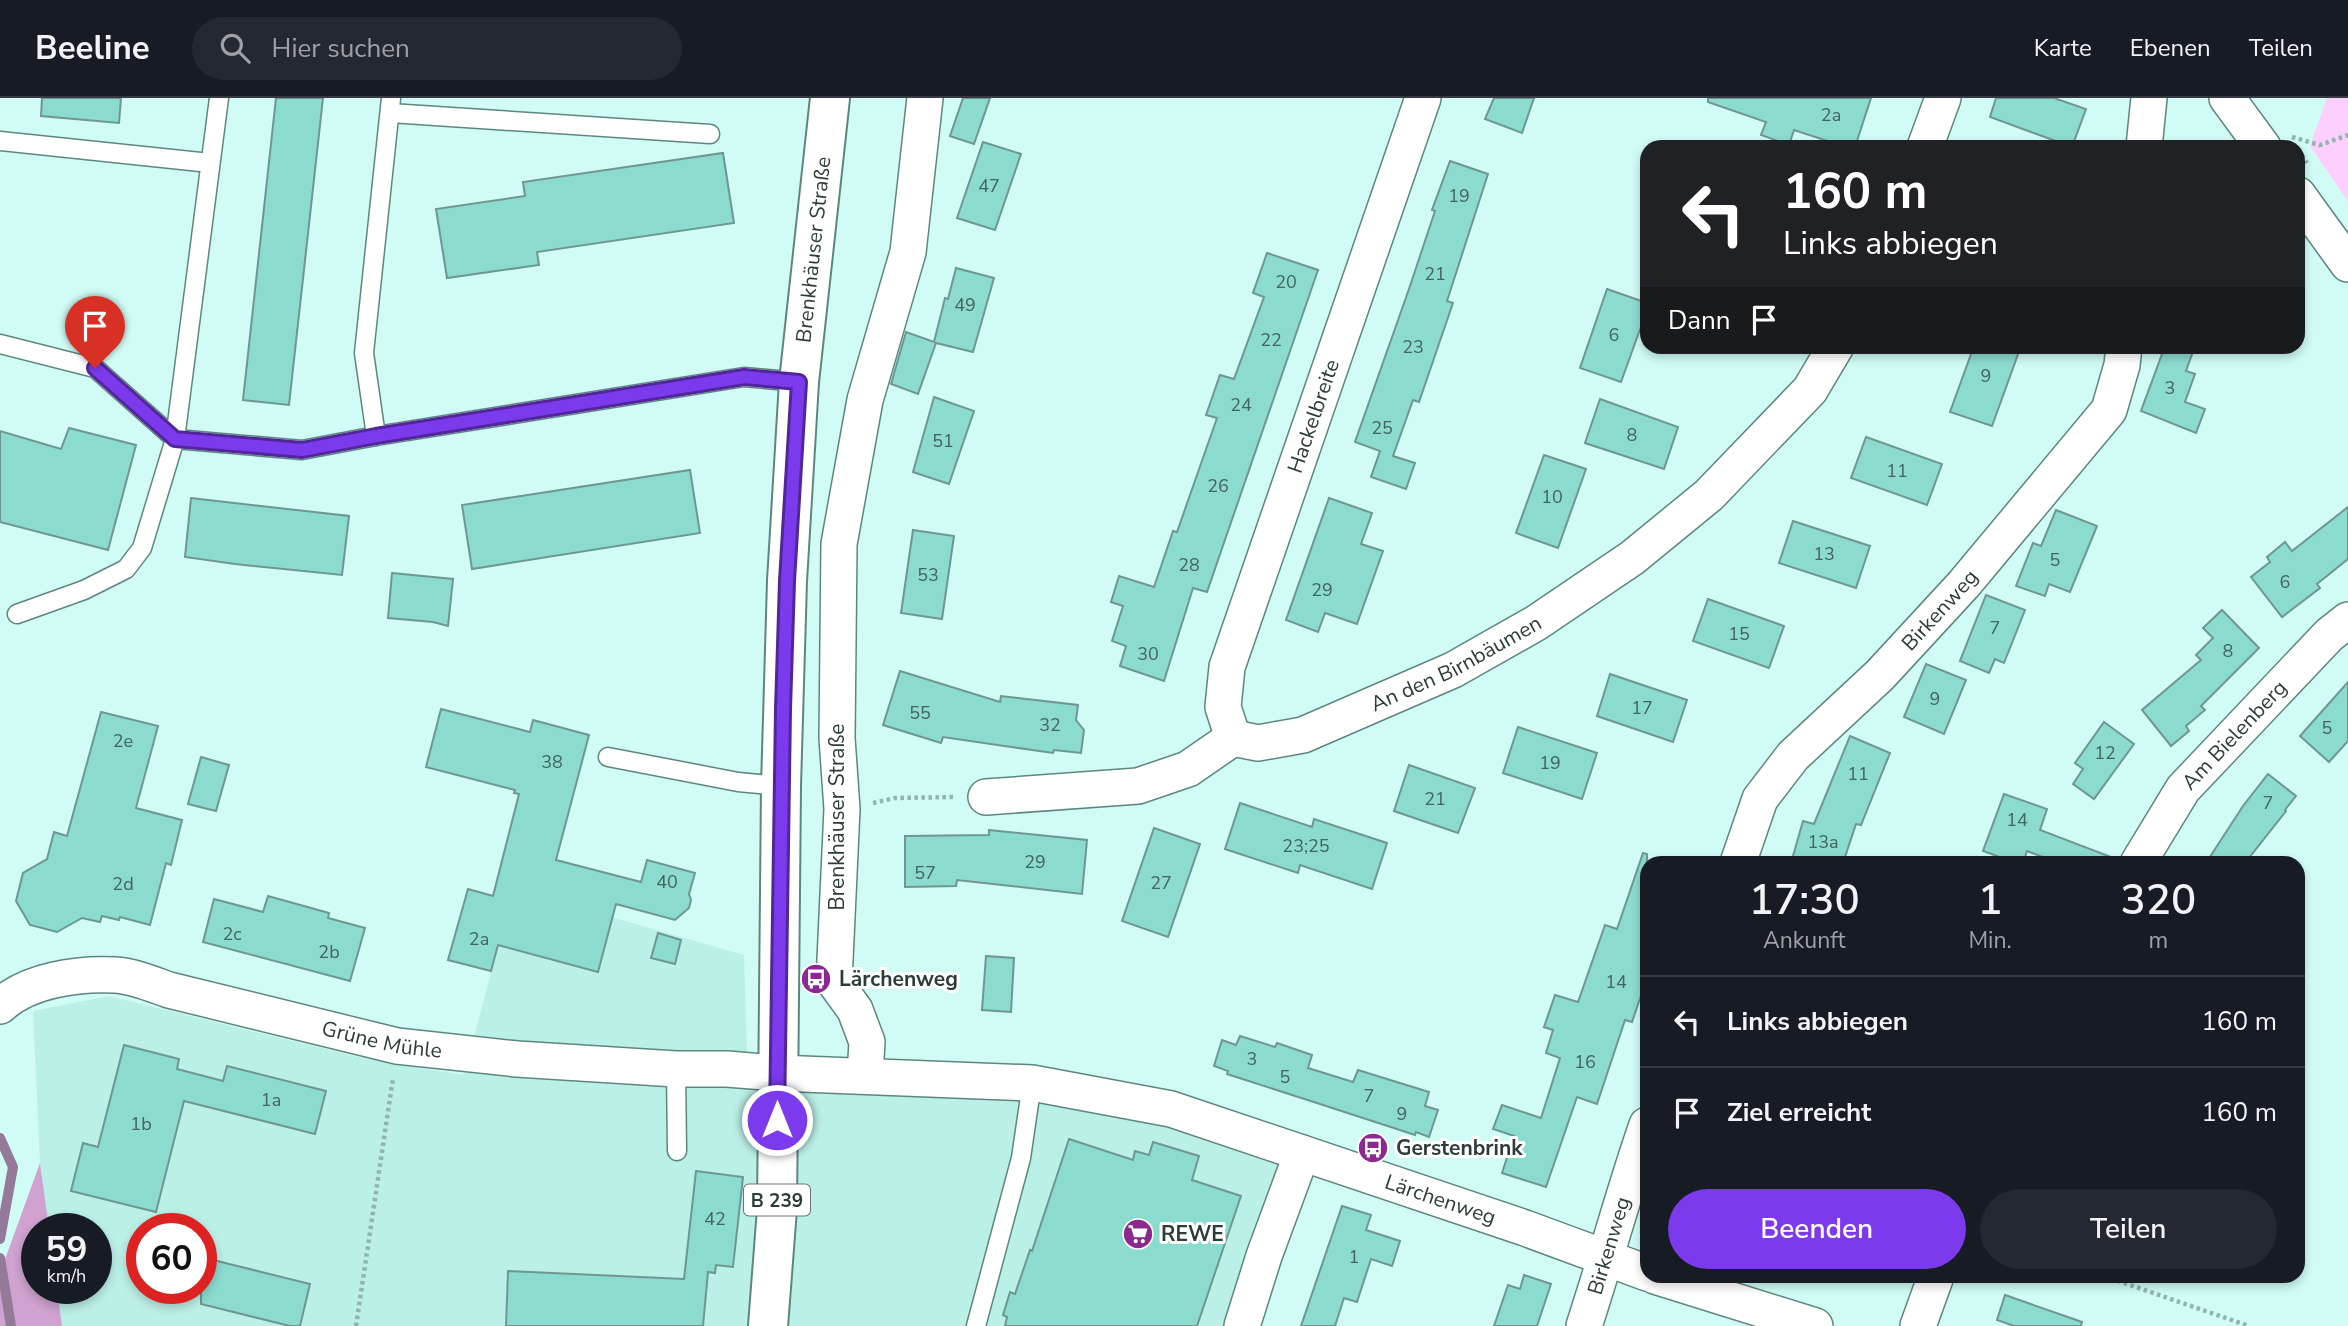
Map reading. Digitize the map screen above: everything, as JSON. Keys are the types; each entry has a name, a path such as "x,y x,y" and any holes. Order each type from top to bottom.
{"main road":[{"name":"Brenkhäuser Straße","path":"768,1326 777,1209 781,786 787,581 799,382 830,98"}],"street":[{"name":"Brenkhäuser Straße","path":"865,1076 867,1042 855,1010 834,981 842,809 837,738 839,544 865,400 908,252 925,98"},
{"name":"Hackelbreite","path":"1233,738 1223,707 1227,667 1423,98"},
{"path":"1928,140 1943,98"},
{"path":"2145,140 2149,98"},
{"path":"2227,98 2274,140"},
{"path":"2305,205 2348,264"},
{"name":"An den Birnbäumen","path":"1233,738 1258,743 1303,734 1453,670 1536,622 1632,558 1709,495 1810,390 1831,354"},
{"name":"Birkenweg","path":"1740,856 1760,799 1793,756 1880,675 1964,584 2109,410 2123,354"},
{"name":"Am Bielenberg","path":"2141,856 2183,789 2329,635 2348,620"},
{"path":"986,797 1138,786 1188,769 1233,738"},
{"name":"Grüne Mühle","path":"3,998 39,982 116,975 397,1046 517,1059 777,1073"},
{"name":"Lärchenweg","path":"777,1073 1032,1083 1171,1109 1640,1270"},
{"name":"Birkenweg","path":"1584,1326 1640,1145"},
{"path":"1242,1326 1264,1256 1302,1153"},
{"path":"1677,1283 1815,1326"},
{"path":"1918,1326 1933,1283"}],"lane":[{"path":"17,614 84,590 126,569 142,548 175,439 219,98"},
{"path":"376,436 364,353 391,105 710,134"},
{"path":"0,141 210,163"},
{"path":"0,344 95,368 175,439 302,450 744,377 799,382"},
{"path":"608,757 738,782 781,786"},
{"path":"676,1069 677,1151"},
{"path":"976,1326 1021,1158 1032,1083"}],"path":[{"path":"2305,144 2320,145 2348,135"},
{"path":"842,809 895,798 986,797"},
{"path":"355,1326 397,1046"},
{"path":"2124,1283 2249,1326"}],"shaded area":[{"path":"2327,98 2348,98 2348,201 2310,146"},
{"path":"513,889 744,955 748,1082 1023,1096 1166,1127 1279,1162 1224,1326 62,1326 59,1304 112,1304 112,1213 47,1213 40,1163 33,1011 109,996 367,1059 464,1075"},
{"path":"40,1163 47,1213 22,1213"},
{"path":"21,1215 21,1304 59,1304 62,1326 0,1326 0,1273"}],"building":[{"path":"42,98 121,98 119,123 41,116"},
{"path":"276,98 323,98 289,405 243,400"},
{"path":"963,98 990,98 974,144 950,136"},
{"path":"1494,98 1534,98 1522,133 1485,119"},
{"path":"1708,98 1871,98 1857,140 1825,140 1794,130 1791,140 1775,140 1761,135 1766,122 1708,102"},
{"path":"1996,98 2054,98 2086,109 2075,140 2053,140 1990,117"},
{"path":"983,142 1021,154 995,230 957,218"},
{"path":"723,153 734,223 537,252 539,265 447,278 436,209 525,196 523,182"},
{"path":"1450,161 1488,174 1447,301 1453,303 1419,402 1413,400 1393,456 1415,463 1406,489 1371,477 1380,451 1355,442 1409,289 1435,211 1432,210"},
{"path":"1267,253 1318,270 1207,592 1193,588 1164,681 1120,666 1126,646 1112,641 1123,606 1111,602 1119,576 1154,587 1173,531 1177,532 1217,418 1206,415 1220,375 1234,379 1264,297 1253,293"},
{"path":"956,268 994,278 973,352 936,343 918,394 891,384 906,332 934,342"},
{"path":"1607,289 1640,301 1640,329 1621,382 1580,368"},
{"path":"1971,354 2018,354 1992,426 1950,412"},
{"path":"2162,354 2192,354 2186,371 2195,374 2185,402 2205,409 2196,433 2141,411"},
{"path":"934,397 974,411 949,484 913,472"},
{"path":"1600,399 1678,427 1664,469 1585,443"},
{"path":"69,428 136,445 108,550 0,522 0,431 61,449"},
{"path":"1866,437 1942,464 1927,505 1851,478"},
{"path":"1544,455 1586,469 1558,548 1516,533"},
{"path":"690,470 700,533 472,569 462,505"},
{"path":"191,498 349,516 342,575 185,557"},
{"path":"1329,498 1372,513 1361,544 1383,551 1357,624 1325,613 1318,632 1286,620"},
{"path":"2348,507 2348,559 2317,584 2320,588 2282,617 2251,577 2270,562 2267,557 2285,542 2292,551"},
{"path":"2056,510 2097,526 2070,592 2049,584 2045,596 2016,586 2033,543 2041,546"},
{"path":"1793,521 1870,546 1856,588 1779,563"},
{"path":"913,530 954,536 942,619 901,613"},
{"path":"392,573 453,579 448,626 388,618"},
{"path":"1986,595 2025,610 2004,663 1995,659 1989,673 1960,661"},
{"path":"1708,599 1784,626 1769,668 1693,641"},
{"path":"2222,610 2259,648 2201,706 2205,710 2186,726 2189,731 2171,746 2142,710 2201,660 2196,655 2213,638 2203,628"},
{"path":"1926,664 1966,680 1944,734 1904,717"},
{"path":"900,671 1000,702 1001,696 1078,705 1076,720 1084,730 1081,753 1054,750 1053,753 943,737 941,743 883,725"},
{"path":"1610,674 1687,700 1673,742 1597,716"},
{"path":"2348,682 2348,741 2329,762 2300,736"},
{"path":"441,709 530,732 533,720 589,735 556,860 641,882 647,860 695,873 689,894 689,908 675,920 616,904 598,972 498,945 491,971 448,960 468,889 493,896 519,794 514,793 515,790 426,767"},
{"path":"101,712 158,726 136,808 182,820 171,865 166,863 150,925 120,917 119,920 102,916 100,922 82,918 57,932 30,925 16,901 23,873 47,859 54,832 67,836"},
{"path":"2104,722 2134,744 2094,799 2073,784 2083,769 2075,763"},
{"path":"1518,727 1597,753 1582,799 1503,773"},
{"path":"1850,736 1890,753 1861,825 1856,824 1845,856 1793,856 1803,821 1814,824"},
{"path":"201,757 229,765 216,811 188,804"},
{"path":"1409,765 1475,788 1458,833 1394,811"},
{"path":"2268,774 2296,796 2251,856 2211,856 2243,806"},
{"path":"2004,794 2047,809 2040,830 2108,856 2040,856 2027,851 2025,856 1997,856 1983,851"},
{"path":"1240,803 1312,827 1314,819 1387,843 1372,889 1300,865 1298,873 1225,849"},
{"path":"1154,828 1200,844 1168,937 1122,921"},
{"path":"989,830 1087,840 1082,894 957,880 956,886 905,887 905,836 989,835"},
{"path":"1640,862 1640,999 1632,1022 1625,1020 1597,1104 1577,1097 1546,1187 1502,1173 1514,1136 1493,1129 1502,1105 1541,1118 1560,1058 1546,1053 1553,1030 1544,1027 1555,995 1578,1002 1605,925 1617,929"},
{"path":"268,896 329,913 328,918 365,928 350,981 203,942 214,899 263,912"},
{"path":"658,933 681,940 675,964 651,958"},
{"path":"986,956 1014,958 1011,1012 982,1010"},
{"path":"1240,1036 1275,1047 1277,1043 1312,1055 1308,1068 1353,1082 1358,1070 1429,1092 1425,1106 1438,1110 1429,1137 1416,1132 1415,1135 1227,1074 1228,1071 1214,1066 1222,1040 1236,1045"},
{"path":"124,1045 179,1059 177,1069 223,1081 227,1066 326,1091 315,1134 184,1101 156,1212 71,1191 83,1143 98,1147"},
{"name":"REWE","path":"1069,1139 1133,1160 1135,1151 1149,1155 1153,1142 1199,1156 1192,1180 1241,1196 1197,1326 1005,1326 1007,1317 1003,1315 1010,1292 1015,1294 1030,1250 1032,1251"},
{"path":"696,1171 743,1177 733,1267 716,1265 715,1273 708,1272 703,1326 506,1326 508,1271 684,1279"},
{"path":"1342,1206 1371,1215 1366,1230 1400,1241 1392,1266 1371,1259 1357,1302 1344,1298 1335,1326 1301,1326"},
{"path":"217,1261 310,1284 300,1326 290,1326 201,1304 217,1304"},
{"path":"1524,1275 1551,1284 1537,1326 1494,1326 1508,1285 1520,1289"},
{"path":"2005,1295 2082,1322 2081,1326 2014,1326 1997,1320"}],"waterway":[{"path":"0,1138 13,1167 0,1239"},
{"path":"0,1258 11,1326"}],"place":[{"name":"Lärchenweg","path":"816,979"},
{"name":"Gerstenbrink","path":"1373,1148"},
{"name":"REWE","path":"1138,1234"}],"route":[{"path":"95,368 175,439 302,450 744,377 799,382 787,581 783,709 777,1120"}]}
